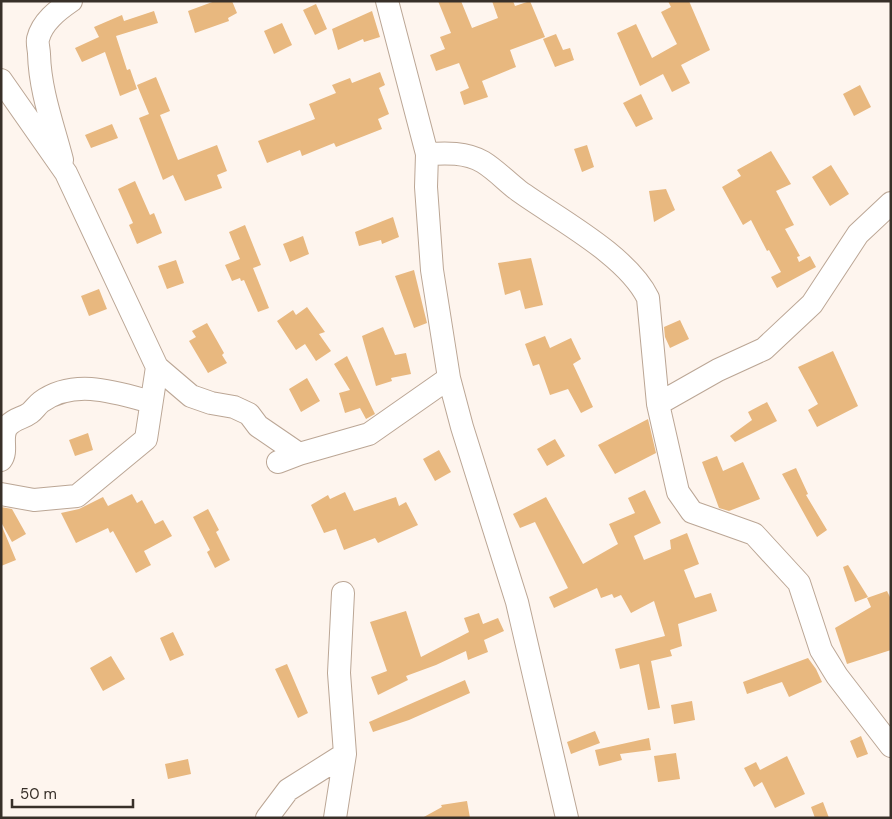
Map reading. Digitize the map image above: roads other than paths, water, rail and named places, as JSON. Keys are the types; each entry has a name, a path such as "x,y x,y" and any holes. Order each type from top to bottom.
{"street":[{"path":"71,1 48,20 38,38 39,69 46,108 66,174 157,367 191,396 211,403 234,407 249,414 288,458 369,434 449,378"},
{"path":"387,1 427,154 426,187 432,270 449,378 462,427 517,602 566,818"},
{"path":"1,80 66,174"},
{"path":"427,154 453,152 482,162 518,190 590,240 641,284 648,298 658,404 678,492 692,512 754,534 799,583 821,650 837,676 891,746"},
{"path":"658,404 718,370 764,349 812,304 858,234 891,203"},
{"path":"1,494 34,500 77,496 146,439 157,367"},
{"path":"1,460 4,457 3,439 7,427 17,418 28,415 40,402 58,393 80,387 114,392 151,402"},
{"path":"334,818 344,754 339,673 343,593"},
{"path":"267,818 288,790 344,754"}]}
